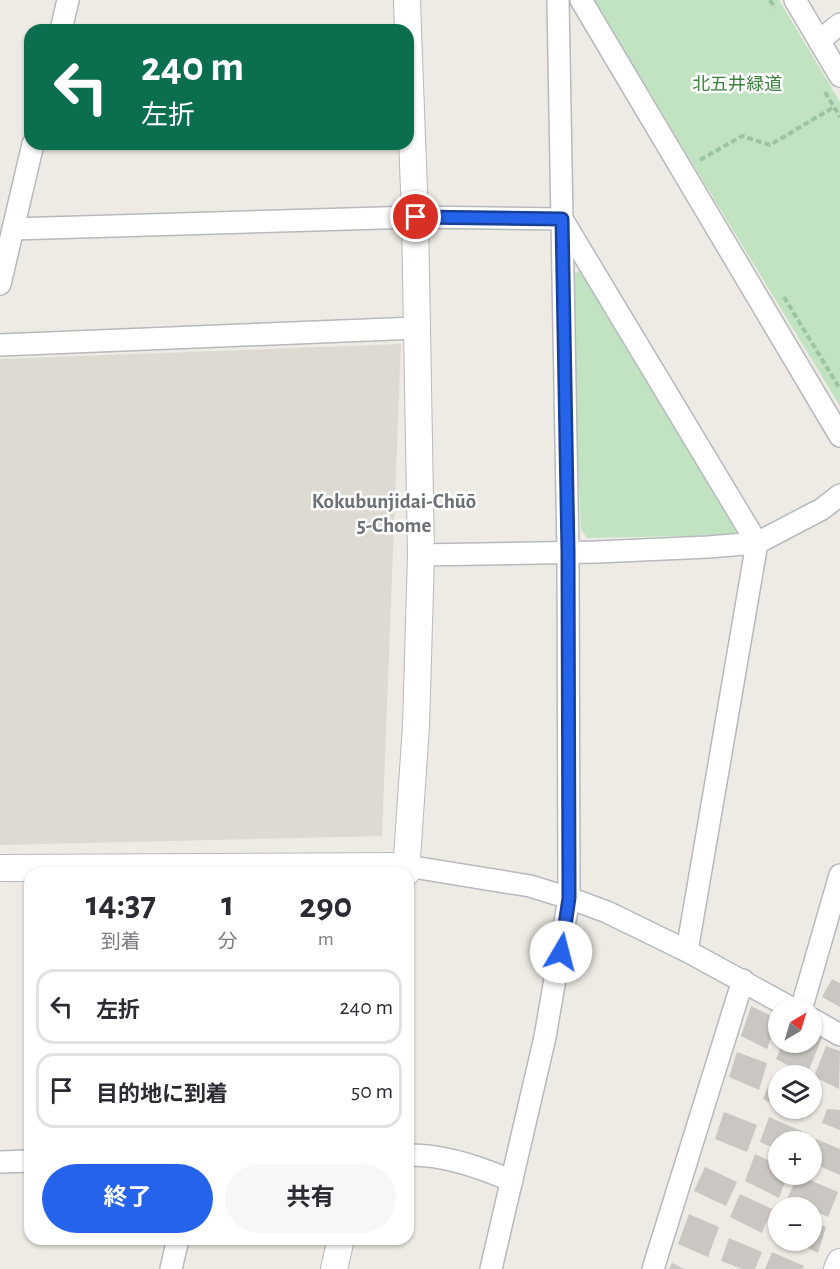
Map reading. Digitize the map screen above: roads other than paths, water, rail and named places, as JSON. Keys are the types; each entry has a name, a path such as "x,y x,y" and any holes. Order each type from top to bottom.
{"street":[{"path":"62,24 68,0"},
{"path":"407,0 408,24"},
{"path":"491,1269 545,1036 569,898 568,552 558,0"},
{"path":"581,0 840,436"},
{"path":"795,0 840,76"},
{"path":"819,42 840,24"},
{"path":"0,284 32,150"},
{"path":"406,867 417,726 421,555 416,217 412,150"},
{"path":"13,229 416,217 562,219"},
{"path":"562,219 757,543 687,951"},
{"path":"0,345 416,328"},
{"path":"421,555 568,552 757,543 822,508 840,495"},
{"path":"0,868 24,868"},
{"path":"414,871 530,886 569,898 607,912 687,951 776,999"},
{"path":"804,999 840,875"},
{"path":"654,1269 743,980"},
{"path":"822,1025 840,1035"},
{"path":"414,1155 423,1155 486,1170 512,1180"},
{"path":"0,1162 24,1161"},
{"path":"171,1269 177,1245"},
{"path":"334,1269 340,1245"},
{"path":"837,1269 840,1262"}],"district":[{"name":"Kokubunjidai-Chūō 5-Chome","path":"394,513"}],"park label":[{"name":"北五井緑道","path":"737,84"}]}
